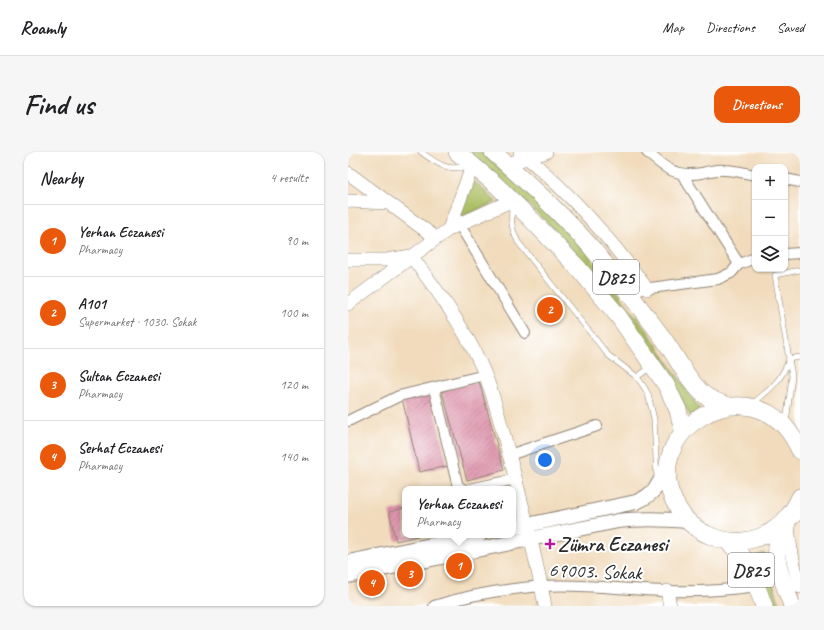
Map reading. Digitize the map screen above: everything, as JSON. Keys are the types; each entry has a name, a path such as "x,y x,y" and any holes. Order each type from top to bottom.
{"highway":[{"name":"D825","path":"457,152 473,164 513,200 579,269 618,317 653,365 673,397 683,432"},
{"name":"D825","path":"493,152 535,189 590,246 628,291 695,385 712,400 729,406"},
{"path":"800,451 792,433 769,414 748,407 729,406 709,412 699,417 683,432 673,450 668,472 671,493 675,504 688,521 706,534 727,541 738,541 760,537 792,521 800,497"},
{"name":"D825","path":"792,521 780,532 776,553 779,566 794,604"},
{"name":"D825","path":"727,541 741,554 750,568 758,586 764,606"}],"main road":[{"path":"516,535 636,502 645,498 657,487 670,461"},
{"path":"516,529 530,532 618,521 657,518 688,521"},
{"path":"348,562 465,538"},
{"path":"348,576 505,538"}],"street":[{"path":"507,164 524,155 546,152"},
{"path":"647,152 660,164 671,171 682,174 724,170 752,174"},
{"path":"524,155 582,209 607,237 647,289"},
{"path":"454,227 473,164"},
{"path":"348,173 436,238"},
{"path":"682,174 739,264"},
{"path":"788,180 800,182"},
{"path":"348,304 410,256 436,238 454,227 513,200"},
{"path":"348,201 388,203"},
{"path":"454,227 525,334"},
{"path":"788,254 800,253"},
{"path":"348,260 387,260 410,256"},
{"path":"410,256 454,314 485,374 494,400 530,532 545,606"},
{"path":"628,291 718,279 731,273 739,264 752,259"},
{"path":"348,421 399,396 485,374"},
{"path":"434,388 458,486"},
{"path":"509,455 597,426"},
{"path":"484,486 516,479"},
{"path":"792,521 792,562 800,587"},
{"name":"69003. Sokak","path":"434,606 467,596 542,586 667,591 720,590 758,586"},
{"path":"667,591 670,606"}],"lane":[{"path":"421,152 441,165 452,168 473,164"},
{"path":"513,200 511,219 513,231 518,242 608,355 637,377 648,394 654,419 657,487"},
{"path":"792,433 787,406 792,376 775,275 800,270"},
{"path":"789,359 800,357"},
{"path":"748,407 770,390 781,378 789,359"},
{"path":"637,377 653,365"}],"green space":[{"path":"469,152 481,152 525,190 587,253 648,332 700,410 690,416 670,378 647,341 594,272 534,210"},
{"path":"472,179 496,202 460,217 459,215"},
{"path":"764,553 780,606 772,606 756,556"}],"building":[{"path":"479,381 504,470 467,480 442,391"},
{"path":"430,392 448,466 419,472 402,398"},
{"path":"402,509 402,538 409,538 396,541 389,512"},
{"path":"462,600 463,606 446,606"}],"place":[{"name":"A101","path":"550,310"},
{"name":"Zümra Eczanesi","path":"550,544"},
{"name":"Yerhan Eczanesi","path":"459,566"},
{"name":"Sultan Eczanesi","path":"410,574"},
{"name":"Serhat Eczanesi","path":"372,583"}]}
